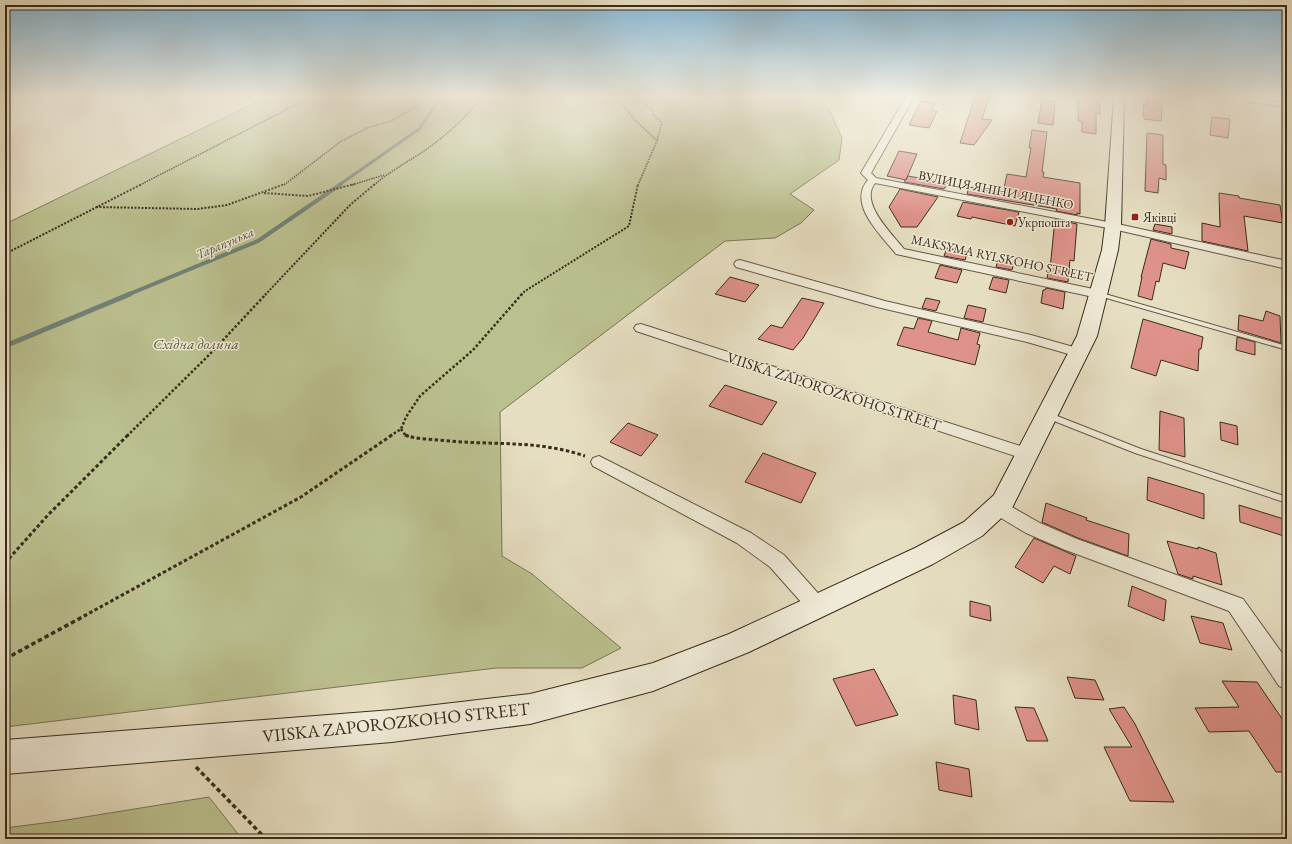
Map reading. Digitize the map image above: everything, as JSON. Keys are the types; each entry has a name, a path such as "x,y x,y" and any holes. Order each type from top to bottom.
{"street":[{"path":"873,180 866,173 887,136"},
{"name":"VIISKA ZAPOROZKOHO STREET","path":"5,757 392,726 530,709 653,677 738,643 924,556 974,529 1003,501 1088,336 1110,250 1113,226 1117,136"},
{"name":"ВУЛИЦЯ ЯНІНИ ЯЦЕНКО","path":"873,180 1113,226 1287,265"},
{"name":"MAKSYMA RYLSKOHO STREET","path":"873,180 868,186 865,195 868,210 900,252 1098,294"},
{"path":"740,264 882,304 1031,339 1079,353"},
{"name":"VIISKA ZAPOROZKOHO STREET","path":"642,328 1027,454"},
{"path":"599,462 744,538 777,561 817,606"},
{"path":"997,507 1033,528 1070,544 1236,605 1287,679"}],"lane":[{"path":"1098,294 1287,348"},
{"path":"1047,415 1138,451 1287,500"}],"path":[{"path":"5,254 234,136"},
{"path":"96,207 198,209 227,205 282,186 340,142 351,136"},
{"path":"5,562 48,515 210,354 350,205 385,175 430,147 443,136"},
{"path":"652,136 657,141"},
{"path":"5,659 301,497 401,429 406,417 420,396 473,350 525,291 629,226 637,186 658,136"},
{"path":"261,193 308,196 385,175"},
{"path":"401,429 406,436 459,442 550,445 574,452 599,462"},
{"path":"173,744 266,839"}],"green space":[{"name":"Східна долина","path":"186,136 841,136 842,138 839,160 790,194 814,210 801,223 775,238 725,241 500,412 502,556 532,574 621,648 582,668 496,668 5,727 5,224"},
{"path":"209,797 242,839 5,839 5,828 60,821"}],"building":[{"path":"962,136 980,136 974,145 960,143"},
{"path":"1031,136 1046,136 1042,172 1044,172 1043,177 1080,183 1080,214 1077,213 1077,215 1056,211 1057,209 967,194 969,187 1003,193 1007,174 1026,177 1031,148 1029,148"},
{"path":"1147,136 1163,136 1163,164 1166,165 1166,180 1159,178 1158,193 1145,191"},
{"path":"899,151 917,154 906,180 887,176"},
{"path":"908,176 948,183 944,189 904,182"},
{"path":"900,189 938,197 917,227 901,227 889,207"},
{"path":"1219,193 1280,205 1283,223 1244,216 1248,251 1202,241 1202,223 1220,227"},
{"path":"963,202 1019,212 1015,226 972,217 971,219 957,216"},
{"path":"1055,219 1077,224 1074,261 1070,260 1068,282 1047,278 1049,268 1050,269"},
{"path":"1155,224 1172,227 1172,234 1153,230"},
{"path":"1151,239 1171,244 1171,248 1189,252 1185,269 1163,263 1159,282 1156,281 1152,300 1138,296 1141,277"},
{"path":"947,248 968,252 965,260 944,256"},
{"path":"998,260 1014,263 1012,270 996,267"},
{"path":"940,265 962,270 957,283 935,278"},
{"path":"730,277 759,285 745,302 715,294"},
{"path":"993,277 1009,280 1006,293 989,289"},
{"path":"1046,288 1065,292 1063,309 1041,303 1043,290"},
{"path":"802,298 824,303 803,338 793,350 758,339 771,325 782,328"},
{"path":"926,298 940,301 936,311 922,308"},
{"path":"968,305 986,309 983,322 964,318"},
{"path":"1266,311 1280,316 1281,343 1238,330 1239,315 1263,321"},
{"path":"918,318 932,321 928,332 958,340 961,328 980,333 977,344 980,345 975,365 897,345 904,327 914,329"},
{"path":"1143,319 1203,337 1201,349 1199,349 1198,371 1161,360 1156,376 1131,368"},
{"path":"1237,337 1255,342 1255,355 1236,350"},
{"path":"725,385 777,402 762,425 709,406"},
{"path":"1160,411 1184,418 1185,457 1159,450"},
{"path":"1220,422 1237,426 1238,445 1221,440"},
{"path":"628,423 658,435 641,456 610,442"},
{"path":"763,453 816,473 801,503 745,482"},
{"path":"1148,477 1204,494 1204,519 1147,500"},
{"path":"1046,503 1087,518 1086,520 1129,534 1128,556 1078,538 1042,522"},
{"path":"1239,505 1287,520 1287,537 1240,522"},
{"path":"1034,538 1076,556 1070,574 1054,566 1043,583 1015,567"},
{"path":"1167,541 1198,549 1198,547 1216,553 1222,585 1193,576 1193,579 1178,574"},
{"path":"1132,586 1166,600 1164,621 1128,606"},
{"path":"970,601 990,606 991,621 970,616"},
{"path":"1191,616 1223,623 1232,650 1200,643"},
{"path":"874,669 898,715 856,726 833,679"},
{"path":"1067,677 1095,680 1104,700 1075,698"},
{"path":"1222,681 1257,682 1287,726 1287,772 1276,772 1249,731 1209,732 1195,708 1239,707"},
{"path":"953,695 976,700 979,730 955,724"},
{"path":"1015,707 1034,708 1048,741 1027,741"},
{"path":"1124,707 1135,724 1174,802 1130,801 1104,747 1132,747 1109,709"},
{"path":"936,762 969,769 972,797 939,790"}],"waterway":[{"name":"Тарапунька","path":"339,185 408,136"},
{"name":"Тарапунька","path":"127,295 258,241 341,184"},
{"name":"Тарапунька","path":"5,346 130,294"}],"place":[{"name":"Яківці","path":"1135,217"},
{"name":"Укрпошта","path":"1010,222"}]}
